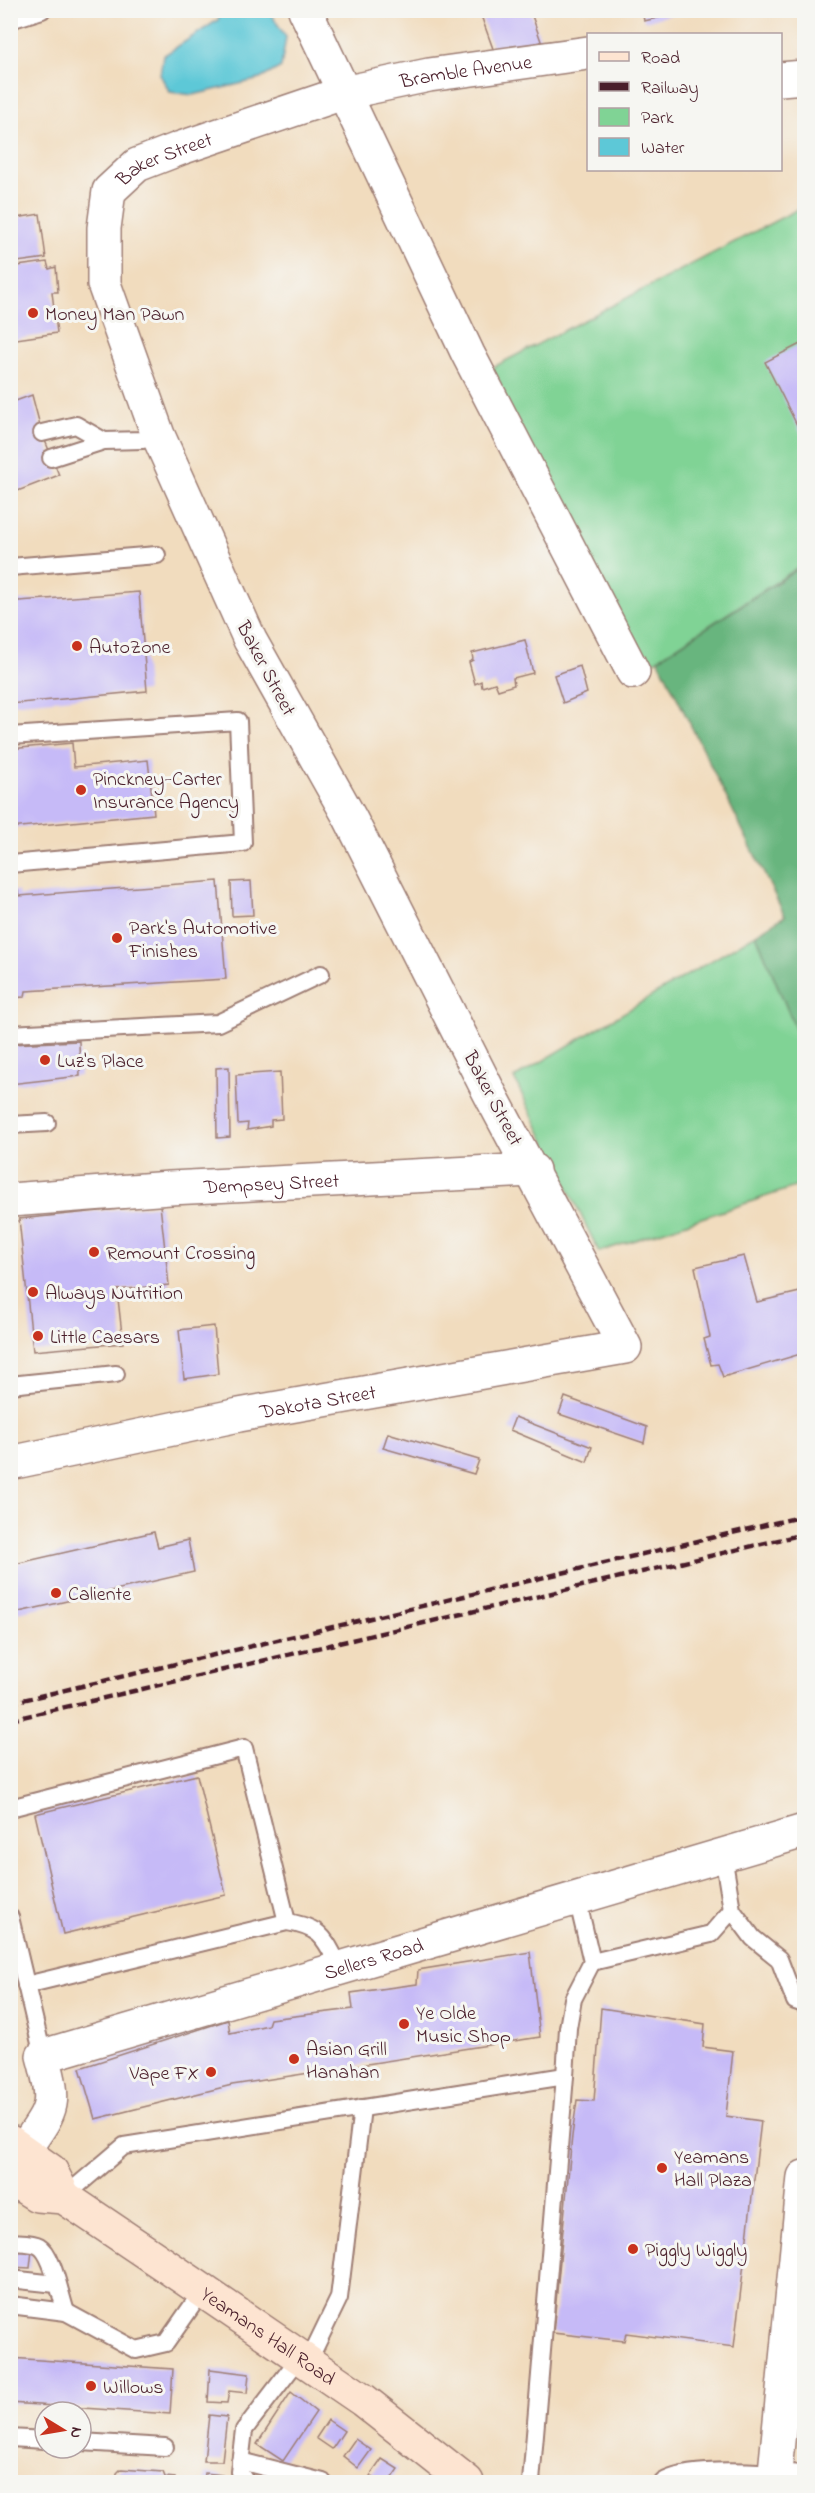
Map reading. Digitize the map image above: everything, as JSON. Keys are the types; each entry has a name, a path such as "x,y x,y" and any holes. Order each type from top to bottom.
{"street":[{"path":"305,10 468,354 633,672"},
{"name":"Bramble Avenue","path":"344,93 429,75 587,53"},
{"path":"782,79 804,77"},
{"name":"Baker Street","path":"344,93 137,165 110,191 104,228 104,284 158,435 250,640 350,818 489,1092 533,1170 577,1260 625,1347"},
{"name":"Dempsey Street","path":"10,1200 180,1187 533,1170"},
{"name":"Dakota Street","path":"10,1463 229,1417 625,1347"},
{"name":"Sellers Road","path":"43,2056 804,1831"},
{"path":"15,2157 45,2120 51,2105 51,2088 43,2056"},
{"name":"Yeamans Hall Road","path":"15,2157 51,2171 64,2197 363,2400 467,2482"},
{"path":"784,2477 804,2177"}],"lane":[{"path":"10,20 42,10"},
{"path":"42,433 76,425 104,441"},
{"path":"51,458 104,441 143,440 158,435"},
{"path":"10,567 157,555"},
{"path":"10,735 238,721 243,843 10,864"},
{"path":"10,1034 218,1023 321,974"},
{"path":"10,1125 47,1123"},
{"path":"10,1385 116,1374"},
{"path":"10,1808 244,1748 287,1922"},
{"path":"723,1855 732,1910 753,1938 779,1959 795,2001 804,2004"},
{"path":"531,2482 568,2028 573,1999 591,1962 577,1898"},
{"path":"591,1962 711,1934 732,1910"},
{"path":"10,1917 43,2056"},
{"path":"26,1985 287,1922 307,1925 324,1937 340,1968"},
{"path":"64,2197 124,2146 565,2076"},
{"path":"246,2482 239,2472 244,2430 304,2360 339,2298 362,2109"},
{"path":"10,2242 38,2245 51,2259 56,2284 66,2312"},
{"path":"10,2279 56,2284"},
{"path":"10,2306 66,2312 136,2350 166,2343 203,2290"},
{"path":"10,2438 33,2439"},
{"path":"93,2443 165,2447"},
{"path":"240,2461 323,2482"},
{"path":"663,2482 671,2477 784,2477"}],"green space":[{"path":"804,206 804,564 658,659 633,672 480,374"},
{"path":"804,565 804,1049 756,934 785,916 658,659"},
{"path":"756,934 804,1049 804,1184 599,1252 514,1078"}],"water":[{"path":"221,10 269,11 286,37 281,67 260,79 193,95 170,92 160,75 163,56 218,20"}],"building":[{"path":"479,10 530,10 542,44 496,57"},
{"path":"642,10 674,10 675,14 644,21"},
{"path":"10,195 13,195 15,212 10,213"},
{"path":"40,214 46,258 10,263 10,219"},
{"name":"Money Man Pawn","path":"47,262 49,269 56,267 58,292 52,292 57,333 10,340 10,267"},
{"path":"804,342 804,439 765,362"},
{"path":"32,395 42,433 59,475 10,494 10,403"},
{"name":"AutoZone","path":"139,592 147,691 10,704 10,595 19,601"},
{"path":"525,640 533,673 513,678 514,685 498,690 495,683 482,687 481,681 475,684 469,662 473,660 472,653"},
{"path":"580,666 587,693 563,703 554,675"},
{"name":"Pinckney-Carter Insurance Agency","path":"72,743 74,767 148,760 154,814 10,828 10,749"},
{"name":"Park's Automotive Finishes","path":"218,881 226,979 26,991 25,997 10,998 10,891 18,891 19,896"},
{"path":"251,881 253,915 232,916 231,882"},
{"name":"Luz's Place","path":"79,1041 80,1076 10,1084 10,1044"},
{"path":"229,1067 230,1137 217,1138 216,1068"},
{"path":"280,1072 282,1119 271,1120 271,1126 247,1130 248,1123 238,1124 236,1075"},
{"name":"Remount Crossing","path":"160,1205 169,1285 117,1290 123,1343 33,1351 19,1219"},
{"path":"744,1256 757,1302 804,1291 804,1353 723,1377 718,1364 711,1365 704,1339 710,1337 695,1267"},
{"path":"214,1326 218,1374 184,1379 179,1330"},
{"path":"565,1397 647,1427 644,1443 559,1414"},
{"path":"515,1417 592,1447 587,1462 510,1430"},
{"path":"388,1433 479,1460 474,1474 383,1448"},
{"name":"Caliente","path":"154,1532 158,1547 188,1540 194,1572 10,1614 10,1565"},
{"path":"197,1775 226,1895 63,1934 35,1814"},
{"path":"530,1952 540,2037 232,2085 95,2119 80,2068 228,2020 230,2033 268,2025 270,2019 353,2009 351,1993 417,1984 418,1970"},
{"name":"Yeamans Hall Plaza","path":"601,2008 705,2024 703,2047 733,2051 726,2116 761,2121 734,2347 626,2333 624,2341 553,2333 577,2100 594,2101"},
{"path":"10,2248 32,2250 30,2268 10,2267"},
{"name":"Willows","path":"10,2358 173,2369 170,2414 93,2409 93,2400 33,2400 33,2405 10,2403"},
{"path":"210,2369 249,2374 247,2393 229,2391 227,2403 208,2402"},
{"path":"291,2392 316,2412 283,2461 257,2444"},
{"path":"209,2415 227,2417 222,2461 204,2461"},
{"path":"328,2420 344,2431 332,2449 316,2438"},
{"path":"355,2439 371,2450 358,2468 343,2456"},
{"path":"382,2459 398,2469 389,2482 379,2482 370,2476"},
{"path":"121,2469 163,2472 165,2477 175,2478 175,2482 116,2482 117,2473"},
{"path":"205,2473 222,2475 221,2482 204,2482"}],"railway":[{"path":"10,1703 804,1516"},
{"path":"10,1720 804,1534"}],"place":[{"name":"Money Man Pawn","path":"33,313"},
{"name":"AutoZone","path":"77,646"},
{"name":"Pinckney-Carter Insurance Agency","path":"81,790"},
{"name":"Park's Automotive Finishes","path":"117,938"},
{"name":"Luz's Place","path":"45,1060"},
{"name":"Remount Crossing","path":"94,1252"},
{"name":"Always Nutrition","path":"33,1292"},
{"name":"Little Caesars","path":"38,1336"},
{"name":"Caliente","path":"56,1593"},
{"name":"Ye Olde Music Shop","path":"404,2024"},
{"name":"Asian Grill Hanahan","path":"294,2059"},
{"name":"Vape FX","path":"211,2072"},
{"name":"Yeamans Hall Plaza","path":"662,2168"},
{"name":"Piggly Wiggly","path":"633,2249"},
{"name":"Willows","path":"91,2386"}]}
